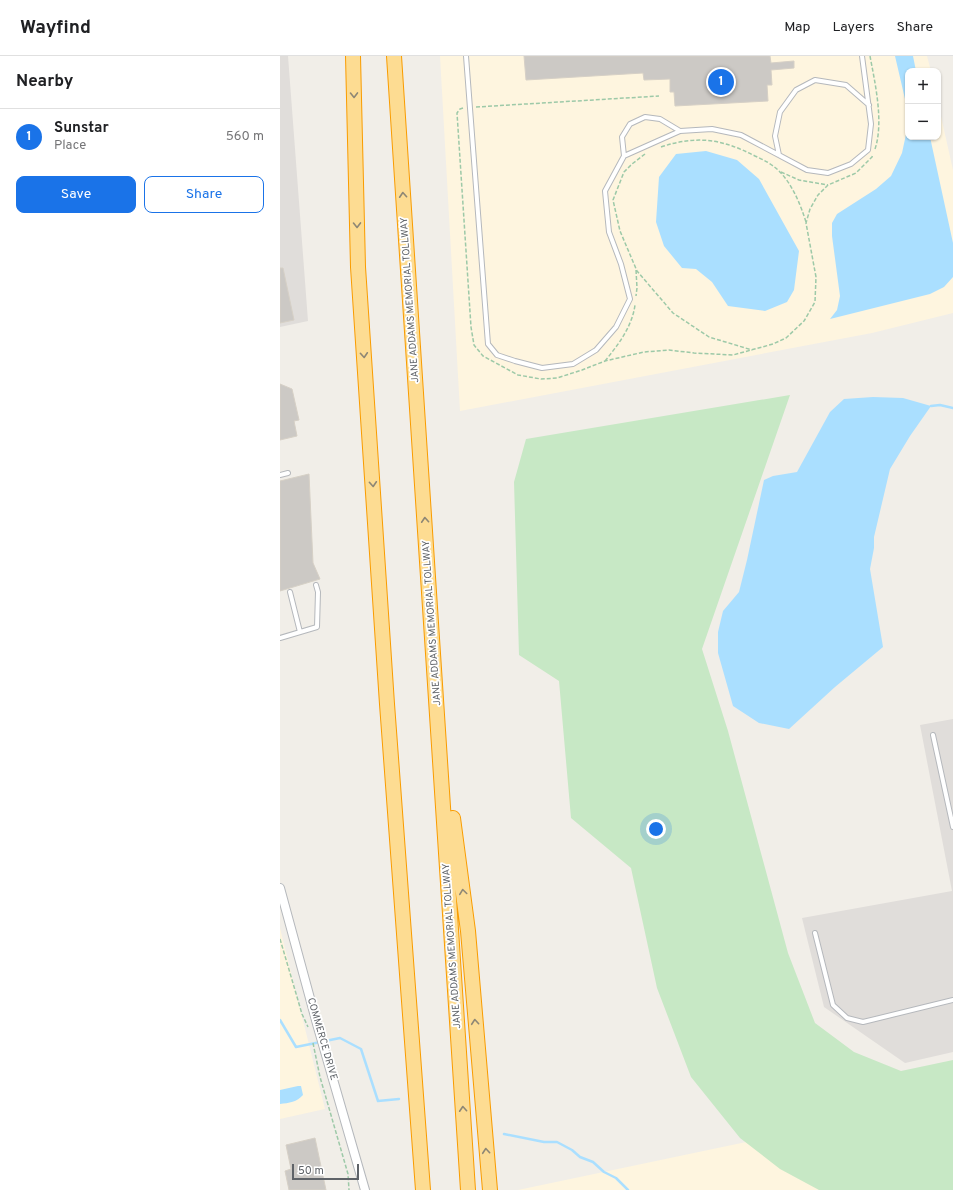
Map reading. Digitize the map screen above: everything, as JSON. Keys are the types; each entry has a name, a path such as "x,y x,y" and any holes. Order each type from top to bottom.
{"highway":[{"path":"353,56 358,267 388,712 423,1190"},
{"name":"JANE ADDAMS MEMORIAL TOLLWAY","path":"394,56 468,1190"},
{"path":"436,699 468,931 490,1190"}],"street":[{"name":"COMMERCE DRIVE","path":"280,888 317,1024 365,1190"}],"lane":[{"path":"466,56 488,344 497,354 515,361 542,368 572,364 596,350 616,327 630,300 621,264 609,232 605,191 624,156 622,137 630,124 646,117 660,119 680,131"},
{"path":"624,156 680,131 712,129 741,135 807,170 828,173 851,164 868,150 871,124 862,56"},
{"path":"780,155 775,136 780,112 796,90 815,80 846,85 869,105"},
{"path":"280,475 288,473"},
{"path":"280,638 317,627 318,592 316,585"},
{"path":"290,592 300,632"},
{"path":"933,735 953,827"},
{"path":"815,933 833,1005 847,1018 863,1022 953,1000"}],"path":[{"path":"806,223 810,209 818,195 828,185 856,173 872,157 879,138 878,109 870,56"},
{"path":"657,149 678,142 702,140 721,142 740,148 769,163 779,171 792,188 802,207 816,277 815,302 804,321 786,338 773,344 733,356 669,350 644,352 605,361 557,378 546,379 518,375 483,356 474,345 470,328 457,113 460,109 470,107 659,96"},
{"path":"650,151 624,172 613,200 620,231 637,271 673,313 709,337 752,350"},
{"path":"779,171 799,180 828,185"},
{"path":"280,939 302,1014 308,1027"},
{"path":"316,1057 320,1077 348,1174 349,1190"}],"shaded area":[{"path":"280,56 288,56 308,321 280,327"},
{"path":"440,56 927,56 930,68 905,68 905,140 941,140 941,116 953,170 953,313 872,333 460,411"},
{"path":"953,719 953,1052 905,1063 824,1007 802,918 952,891 920,725"},
{"path":"280,928 325,1109 280,1119"},
{"path":"898,1110 953,1190 518,1190"}],"green space":[{"path":"790,395 702,649 728,731 788,953 815,1023 854,1052 901,1071 953,1060 953,1190 819,1190 780,1169 740,1138 691,1077 657,988 631,868 571,818 559,681 519,655 514,482 526,439"}],"water":[{"path":"895,56 913,56 915,68 905,68 905,99"},
{"path":"905,139 931,140 953,243 953,277 944,287 930,294 830,319 837,310 840,296 832,236 832,223 837,214 876,189 891,176 902,153"},
{"path":"706,151 737,160 759,179 799,251 794,290 787,302 765,311 728,306 712,282 696,269 682,268 664,246 656,222 659,177 676,154"},
{"path":"873,397 903,398 931,406 910,436 890,469 874,537 874,548 870,569 883,647 835,687 789,729 759,723 733,706 718,653 718,632 723,611 739,592 764,480 773,476 797,472 830,412 844,399"},
{"path":"301,1086 303,1095 301,1097 293,1102 280,1104 280,1090"}],"building":[{"path":"524,56 770,56 771,63 794,61 794,68 771,70 772,85 767,85 768,101 675,106 674,92 670,92 670,79 644,80 643,73 526,80"},
{"path":"280,268 283,268 294,320 280,323"},
{"path":"280,384 292,389 299,420 294,421 297,436 280,440"},
{"path":"309,474 313,563 320,579 280,591 280,481"},
{"path":"315,1138 326,1190 289,1190 285,1171 291,1169 286,1145"}],"waterway":[{"path":"931,406 940,405 953,408"},
{"path":"280,1020 296,1047 340,1038 361,1049 378,1101 399,1099"},
{"path":"504,1134 544,1142 557,1142 572,1150 580,1157 593,1162 604,1172 616,1178 628,1190"}],"place":[{"name":"Sunstar","path":"721,82"}]}
